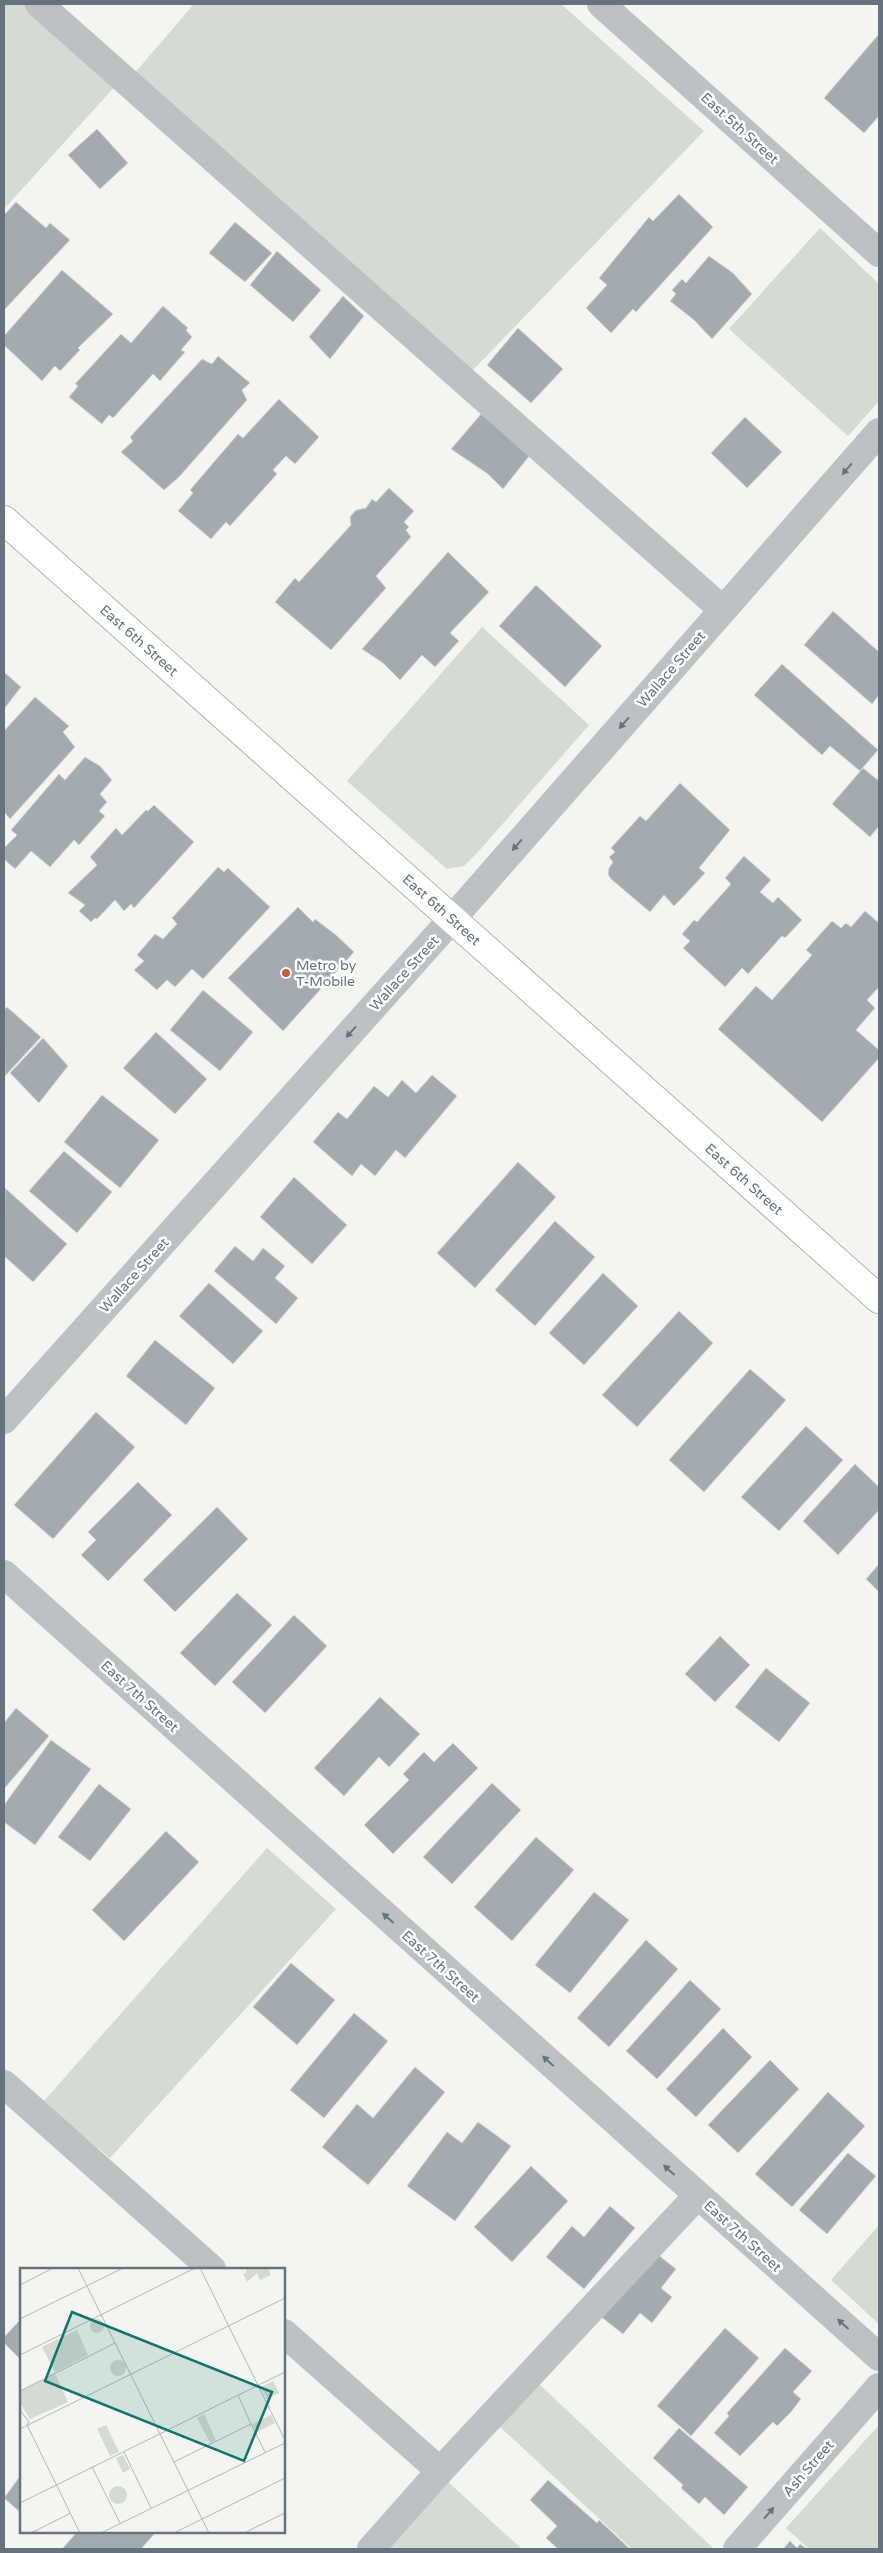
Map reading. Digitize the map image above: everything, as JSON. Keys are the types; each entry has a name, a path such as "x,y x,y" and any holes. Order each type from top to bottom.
{"main road":[{"name":"East 6th Street","path":"4,520 879,1299"}],"street":[{"path":"39,4 723,610"},
{"name":"East 5th Street","path":"601,4 879,253"},
{"name":"Wallace Street","path":"4,1420 452,920 879,432"},
{"name":"East 7th Street","path":"4,1574 879,2357"},
{"path":"4,2084 211,2268"},
{"path":"371,2549 440,2471 698,2195"},
{"path":"285,2334 440,2471"},
{"name":"Ash Street","path":"737,2549 879,2387"}],"shaded area":[{"path":"4,4 25,4 118,83 4,209"},
{"path":"194,4 561,4 704,131 472,371 133,75"},
{"path":"820,228 879,284 879,401 848,436 729,329"},
{"path":"482,627 589,725 478,852 464,866 447,869 347,781"},
{"path":"267,1848 336,1909 110,2158 43,2102"},
{"path":"879,2225 879,2324 831,2280"},
{"path":"538,2383 714,2549 632,2549 499,2426"},
{"path":"879,2425 879,2549 809,2549 786,2528"},
{"path":"448,2482 522,2549 390,2549"}],"building":[{"path":"879,34 879,116 864,133 824,98"},
{"path":"97,129 128,163 100,189 68,155"},
{"path":"679,194 713,227 636,312 633,309 611,333 586,308 607,285 599,278 649,217 653,221"},
{"path":"16,202 46,228 50,223 70,240 4,310 4,215"},
{"path":"235,222 272,253 245,282 209,253"},
{"path":"277,251 321,290 293,322 250,285"},
{"path":"709,256 733,273 752,294 712,339 694,320 670,301 676,294 672,290 682,279 686,283"},
{"path":"62,270 113,314 78,348 80,350 60,371 55,366 42,381 4,345 4,336"},
{"path":"343,296 364,316 330,359 309,337"},
{"path":"163,306 188,328 186,330 192,337 181,350 185,352 160,381 153,374 113,418 109,415 102,424 69,397 78,386 75,384 121,334 131,343"},
{"path":"518,328 563,369 531,403 487,365"},
{"path":"218,356 250,383 242,390 247,400 179,477 164,490 121,452 133,441 130,437 202,359 212,364"},
{"path":"279,399 319,437 295,464 286,456 273,470 277,474 230,526 226,522 211,539 178,511 193,493 190,490 238,434 243,438"},
{"path":"488,406 534,450 503,489 488,474 451,449"},
{"path":"745,417 782,452 747,488 711,453"},
{"path":"389,488 414,511 404,522 409,527 406,530 411,537 376,576 386,588 331,650 275,602 295,578 299,582 351,525 350,517 356,510 366,508 372,499 376,502"},
{"path":"448,552 489,592 450,633 459,641 435,667 422,655 400,680 383,663 362,649"},
{"path":"536,585 602,646 565,687 499,626"},
{"path":"833,611 879,652 879,695 872,704 804,645"},
{"path":"782,664 878,750 860,771 830,746 822,755 754,695"},
{"path":"4,672 21,687 4,709"},
{"path":"35,697 69,726 63,732 75,747 10,819 4,812 4,731"},
{"path":"85,757 100,766 112,780 100,794 107,802 99,811 105,816 79,845 74,840 50,867 31,851 15,869 4,859 4,848 17,835 11,830 59,774 65,780"},
{"path":"863,768 879,781 879,826 870,837 832,804"},
{"path":"680,783 730,830 699,868 705,873 683,897 674,906 664,895 650,912 611,879 608,874 613,862 609,857 615,852 611,848 640,816 646,821"},
{"path":"154,805 194,842 134,908 131,904 124,911 115,900 97,919 95,918 91,922 79,911 85,905 68,893 97,865 90,857 116,828 122,835 146,810 148,811"},
{"path":"744,856 771,880 760,892 773,903 778,897 802,920 785,938 782,936 748,974 742,968 725,987 683,948 690,941 682,934 694,920 697,922 731,884 725,878"},
{"path":"218,867 224,872 228,868 270,907 203,979 192,969 175,987 167,980 157,990 134,970 144,961 137,955 155,934 163,939 177,924 172,918"},
{"path":"298,907 313,922 315,919 354,952 283,1031 228,978"},
{"path":"865,911 879,923 879,987 867,1000 875,1008 856,1030 879,1050 879,1058 822,1122 718,1029 756,986 772,1000 812,955 806,950 832,921 841,928 846,923 851,927"},
{"path":"203,990 253,1032 220,1071 170,1030"},
{"path":"7,1007 41,1037 5,1076 4,1010"},
{"path":"156,1032 207,1079 175,1114 123,1068"},
{"path":"43,1038 68,1066 39,1103 10,1073"},
{"path":"432,1075 457,1096 405,1158 396,1150 375,1176 361,1164 352,1176 313,1142 338,1112 347,1119 374,1086 388,1097 402,1080 416,1093"},
{"path":"102,1095 159,1140 120,1188 64,1142"},
{"path":"64,1151 112,1192 77,1233 29,1191"},
{"path":"518,1162 556,1197 475,1288 437,1253"},
{"path":"294,1177 347,1225 312,1264 260,1217"},
{"path":"5,1188 67,1244 33,1282 4,1256"},
{"path":"555,1221 595,1257 535,1326 495,1290"},
{"path":"235,1246 253,1261 263,1248 285,1266 275,1278 298,1298 276,1324 214,1271"},
{"path":"603,1273 638,1306 584,1365 549,1333"},
{"path":"209,1283 263,1331 233,1364 179,1316"},
{"path":"679,1311 713,1343 637,1427 602,1395"},
{"path":"155,1340 215,1388 186,1425 126,1376"},
{"path":"750,1369 786,1400 704,1492 669,1460"},
{"path":"96,1412 135,1447 53,1539 14,1505"},
{"path":"806,1426 843,1460 779,1531 741,1497"},
{"path":"855,1464 879,1487 879,1510 838,1555 803,1521"},
{"path":"138,1482 172,1515 108,1581 81,1555 96,1540 88,1532"},
{"path":"217,1507 248,1539 175,1612 143,1580"},
{"path":"879,1564 879,1592 866,1579"},
{"path":"237,1593 272,1625 215,1686 180,1653"},
{"path":"294,1615 327,1646 265,1713 232,1682"},
{"path":"720,1636 750,1665 715,1702 685,1674"},
{"path":"766,1668 810,1703 779,1742 735,1707"},
{"path":"380,1697 420,1734 389,1767 379,1757 344,1796 314,1768"},
{"path":"16,1708 49,1736 4,1789 4,1723"},
{"path":"51,1740 91,1769 35,1845 4,1822 4,1805"},
{"path":"453,1743 478,1768 393,1854 364,1825 409,1780 403,1774 424,1752 434,1762"},
{"path":"492,1783 521,1810 452,1884 423,1857"},
{"path":"99,1784 131,1809 90,1861 58,1837"},
{"path":"166,1831 199,1862 124,1941 92,1910"},
{"path":"536,1837 574,1870 512,1941 474,1907"},
{"path":"594,1892 629,1920 570,1993 535,1965"},
{"path":"646,1940 678,1969 609,2047 577,2018"},
{"path":"291,1963 335,2000 297,2045 253,2007"},
{"path":"690,1980 721,2009 657,2079 626,2051"},
{"path":"354,2013 388,2041 324,2118 290,2090"},
{"path":"723,2028 752,2057 696,2117 666,2089"},
{"path":"770,2060 799,2089 738,2153 708,2125"},
{"path":"415,2067 445,2092 368,2185 322,2147 357,2104 373,2118"},
{"path":"828,2092 865,2126 792,2207 755,2174"},
{"path":"478,2122 511,2146 455,2221 407,2186 447,2132 462,2143"},
{"path":"848,2153 876,2176 827,2234 799,2210"},
{"path":"531,2166 568,2201 512,2262 474,2227"},
{"path":"610,2206 635,2228 584,2289 546,2257 572,2226 584,2237"},
{"path":"652,2250 676,2269 661,2288 672,2297 652,2323 640,2313 623,2334 600,2316"},
{"path":"20,2320 20,2359 4,2343 4,2337"},
{"path":"725,2328 759,2358 691,2436 657,2406"},
{"path":"785,2348 812,2371 793,2392 801,2399 777,2426 773,2422 740,2456 714,2433 729,2416 727,2413"},
{"path":"679,2428 748,2487 724,2515 705,2497 699,2504 681,2488 683,2485 653,2458"},
{"path":"20,2476 20,2512 4,2498"},
{"path":"548,2480 597,2523 599,2520 630,2549 558,2549 546,2538 557,2526 530,2500"},
{"path":"76,2533 155,2533 141,2549 62,2549"},
{"path":"790,2541 797,2548 800,2544 807,2549 783,2549"}],"place":[{"name":"Metro by T-Mobile","path":"286,973"}]}
